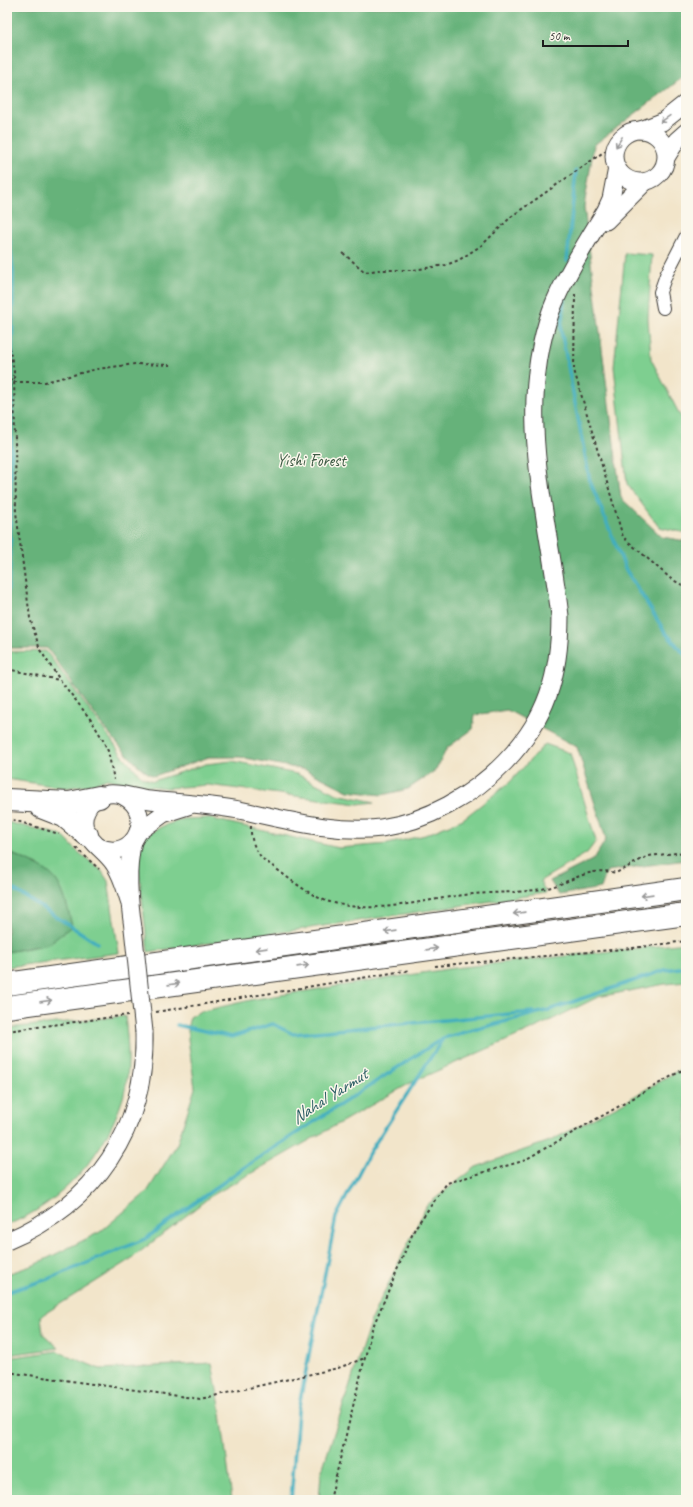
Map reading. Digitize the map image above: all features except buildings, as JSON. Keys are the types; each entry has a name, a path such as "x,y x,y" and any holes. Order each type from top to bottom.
{"highway":[{"path":"16,800 69,803 112,796"},
{"path":"16,800 64,816 87,843"},
{"path":"7,984 686,889"},
{"path":"7,1007 686,914"}],"street":[{"path":"686,103 662,122 624,135 618,142 615,150 614,159 617,168 629,180 645,182 652,180 663,170 666,156 677,140 686,132"},
{"path":"641,130 653,133 662,141 666,156"},
{"path":"129,900 116,867 87,843 84,826 85,814 90,805 112,796 251,813 348,829 380,828 408,822 447,806 479,785 513,754 529,733 550,691 557,670 560,642 560,616 557,585 534,430 534,387 541,345 552,310 611,199 617,168"},
{"path":"587,242 620,206 645,182"},
{"path":"663,308 660,292 666,275 686,236"},
{"path":"7,1241 32,1229 65,1208 81,1194 113,1156 133,1114 139,1093 145,1052 144,1032 129,900 130,858 140,822 137,809 131,801 112,796"},
{"path":"87,843 108,850 119,849 164,814 180,808 200,806"}],"path":[{"path":"343,253 365,272 378,270 413,270 452,262 482,245 512,216 618,142"},
{"path":"575,265 574,370 623,537 671,579 686,587"},
{"path":"7,335 14,371 16,512 30,618 40,650 60,680 92,720 108,751 113,766 112,796"},
{"path":"14,382 45,382 97,369 135,364 172,365"},
{"path":"7,399 14,371"},
{"path":"7,668 60,680"},
{"path":"251,813 250,835 258,854 264,860 309,892 329,902 366,908 412,904 474,894 493,894 548,888 579,876 603,870 616,873 648,856 686,852"},
{"path":"7,818 66,836"},
{"path":"87,843 102,872"},
{"path":"432,966 686,941"},
{"path":"152,1012 417,968"},
{"path":"7,1031 130,1015"},
{"path":"330,1500 372,1329 415,1228 447,1183 522,1160 686,1068"},
{"path":"7,1372 200,1399 338,1368 365,1358"}],"green space":[{"name":"Yishi Forest","path":"7,7 686,7 686,75 594,145 584,207 621,498 662,537 686,541 686,860 607,871 601,888 559,895 550,881 594,859 606,839 577,747 507,710 475,715 473,729 447,748 436,770 408,789 382,795 348,791 306,770 240,757 209,757 154,776 142,769 114,739 47,648 7,648"},
{"path":"625,253 652,255 648,318 651,359 686,427 686,533 659,527 627,484 614,367"},
{"path":"46,651 122,755 142,777 153,781 206,764 232,761 297,774 337,794 375,802 358,804 208,785 168,788 133,785 107,779 90,785 65,788 7,779 7,652"},
{"path":"545,744 570,753 596,841 587,853 540,881 546,893 148,952 137,853 146,835 163,826 183,819 208,818 339,848 388,844 425,835 463,819 510,782"},
{"path":"7,822 62,835 77,851 101,870 108,881 119,953 7,967 7,952 49,944 38,865 7,852"},
{"path":"7,852 46,871 59,885 64,895 72,926 49,944 7,952"},
{"path":"686,943 686,982 665,984 598,997 533,1029 414,1081 211,1196 127,1262 41,1316 43,1334 59,1348 7,1355 7,1274 34,1265 100,1232 147,1192 177,1144 195,1088 188,1039 188,1025 190,1017 199,1012 255,999 454,968"},
{"path":"125,1016 128,1057 126,1088 115,1119 105,1139 79,1175 63,1190 46,1204 27,1216 7,1225 7,1028"},
{"path":"686,1066 686,1500 319,1500 321,1473 372,1317 427,1205 476,1167 550,1141 621,1104"},
{"path":"57,1351 100,1369 212,1363 220,1406 232,1500 7,1500 7,1358"}],"waterway":[{"path":"567,261 576,171"},
{"path":"7,216 13,271 10,564 7,594"},
{"path":"564,299 561,330 590,481 626,570 665,632 686,656"},
{"path":"7,885 97,943"},
{"name":"Nahal Yarmut","path":"7,1292 51,1278 145,1239 246,1166 443,1038 549,1010 665,970 686,967"},
{"path":"177,1025 232,1037 273,1024 293,1034 533,1012"},
{"path":"291,1500 298,1411 336,1217 369,1153 442,1040"}]}
